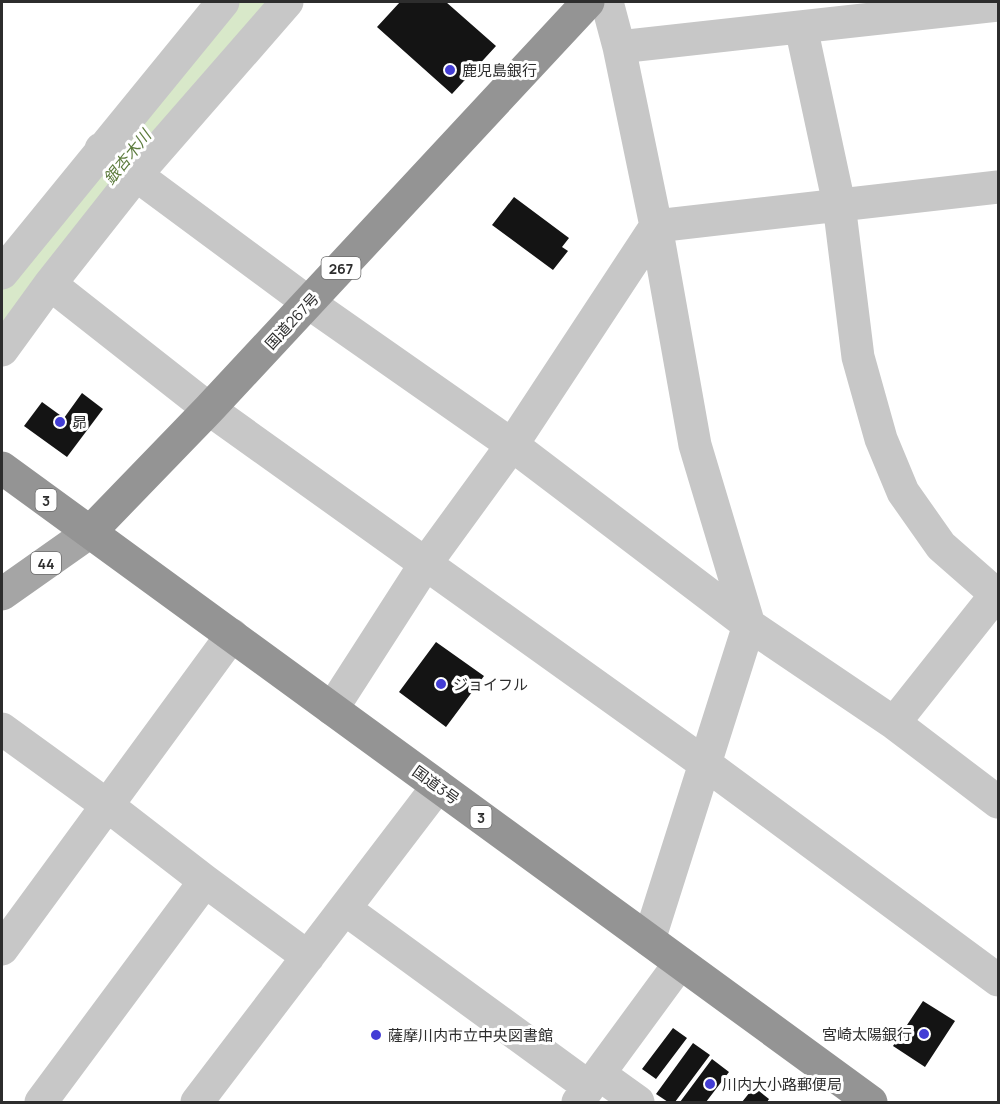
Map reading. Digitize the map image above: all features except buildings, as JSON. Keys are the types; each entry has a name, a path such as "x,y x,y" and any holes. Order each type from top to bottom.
{"highway":[{"name":"国道267号","path":"90,532 309,303 588,2"},
{"name":"国道3号","path":"2,468 871,1102"}],"main road":[{"name":"44","path":"2,594 90,532"}],"street":[{"path":"2,350 50,284 119,162 223,2"},
{"path":"2,273 288,2"},
{"path":"607,2 620,47 656,226 695,446 749,625 649,940"},
{"path":"620,47 999,5"},
{"path":"801,27 839,204 858,357 881,440 903,492 941,546 998,594 894,723"},
{"path":"119,162 309,303 512,445 749,625 894,723 999,802"},
{"path":"332,709 426,563 512,445 656,226 999,187"},
{"path":"50,284 209,409 704,763 999,980"},
{"path":"2,949 232,635"},
{"path":"5,738 108,806 308,957"},
{"path":"197,1102 438,786"},
{"path":"41,1102 205,881"},
{"path":"345,909 588,1088 638,1102"},
{"path":"588,1088 680,963"}],"waterway":[{"name":"銀杏木川","path":"2,313 253,2"}],"place":[{"name":"鹿児島銀行","path":"450,70"},
{"name":"昴","path":"60,422"},
{"name":"ジョイフル","path":"441,684"},
{"name":"宮崎太陽銀行","path":"924,1034"},
{"name":"薩摩川内市立中央図書館","path":"376,1035"},
{"name":"川内大小路郵便局","path":"710,1084"}]}
